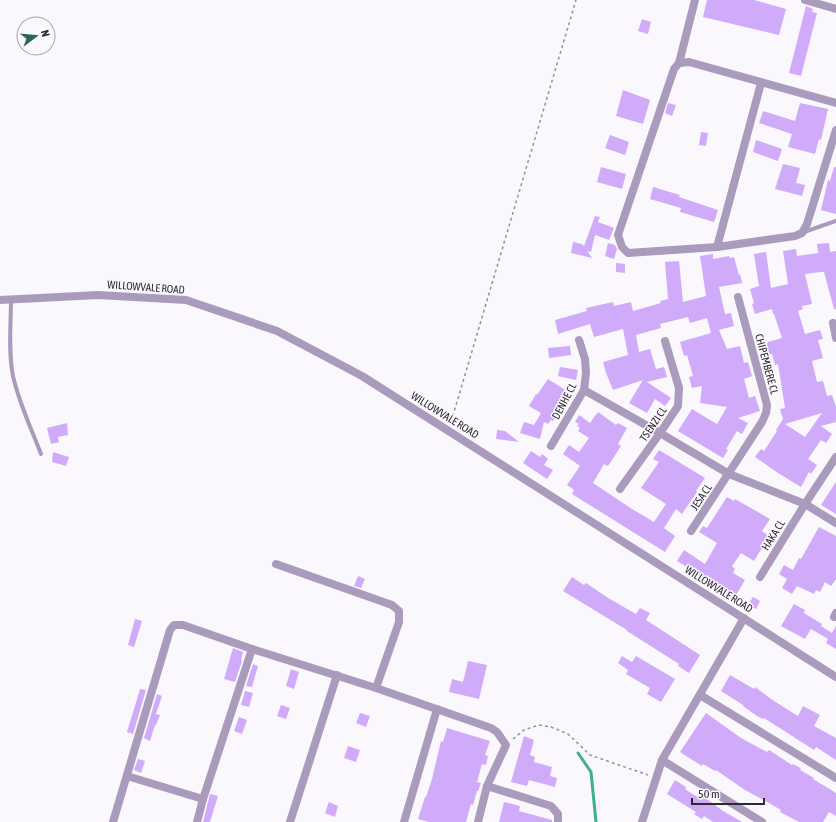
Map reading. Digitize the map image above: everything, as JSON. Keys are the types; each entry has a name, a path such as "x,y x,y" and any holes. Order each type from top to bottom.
{"street":[{"path":"695,0 679,63 674,69 618,235 622,247 628,252 717,247 795,236 802,232 807,224 836,130"},
{"path":"805,0 836,10"},
{"path":"679,63 689,62 836,103"},
{"path":"717,247 761,83"},
{"name":"WILLOWVALE ROAD","path":"0,300 98,295 186,300 277,331 362,376 836,677"},
{"name":"CHIPEMBERE CL","path":"729,474 762,422 766,413 767,405 738,297"},
{"path":"833,323 836,338"},
{"name":"DENHE CL","path":"551,446 584,390 586,373 579,340"},
{"name":"TSENZI CL","path":"620,489 678,406 680,388 665,341"},
{"path":"584,390 729,474 805,504 836,523"},
{"name":"HAKA CL","path":"760,577 836,457"},
{"name":"JESA CL","path":"691,531 729,474"},
{"path":"276,564 392,605 399,612 399,622 376,688"},
{"path":"642,822 662,760 744,618"},
{"path":"113,822 170,630 174,625 183,625 252,649 337,675 491,728 497,732 506,745 487,786 478,822"},
{"path":"196,822 252,649"},
{"path":"290,822 337,675"},
{"path":"700,695 836,778"},
{"path":"404,822 437,709"},
{"path":"662,760 762,822"},
{"path":"127,776 203,799"},
{"path":"487,786 551,806 558,814 558,822"}],"lane":[{"path":"802,232 836,221"},
{"path":"11,299 11,359 13,375 17,392 41,454"}],"path":[{"path":"449,430 576,0"},
{"path":"506,745 524,730 539,725 551,727 568,734 590,755 656,778"}],"building":[{"path":"707,0 754,0 786,9 779,35 703,17"},
{"path":"806,6 813,9 812,12 817,13 801,76 789,73"},
{"path":"642,19 651,22 648,34 638,31"},
{"path":"623,90 650,100 643,124 616,116"},
{"path":"668,103 676,105 672,116 665,113"},
{"path":"800,103 828,109 821,140 819,139 815,154 788,147 792,134 759,123 763,111 795,121"},
{"path":"701,132 708,133 706,146 699,145"},
{"path":"610,135 629,142 625,155 605,148"},
{"path":"756,140 782,149 778,161 753,152"},
{"path":"783,164 800,168 796,183 805,185 802,196 775,189"},
{"path":"601,167 626,174 622,189 597,182"},
{"path":"834,167 836,167 836,214 821,210 828,180 830,181"},
{"path":"653,187 680,195 679,197 718,210 714,222 680,212 681,208 650,199"},
{"path":"595,216 600,217 598,222 614,228 609,240 595,235 591,252 587,251 592,258 571,253 573,242 584,246"},
{"path":"608,243 615,245 617,249 614,259 605,256"},
{"path":"829,243 830,252 836,251 836,309 834,309 824,272 821,272 805,274 812,304 802,306 803,309 798,311 805,334 820,330 823,339 818,340 823,358 812,361 817,382 823,381 827,396 832,395 836,407 836,422 821,426 832,434 826,443 821,440 808,459 817,465 811,474 809,472 801,487 755,457 761,449 764,451 777,431 776,430 783,419 780,409 785,408 778,364 775,365 772,354 766,355 764,349 768,342 782,338 772,309 755,314 750,289 759,286 754,254 766,252 771,288 788,284 783,251 796,249 797,256 818,253 817,244","holes":["822,413 805,437 785,424"]},
{"path":"713,254 713,259 729,256 730,258 734,257 739,275 740,274 742,283 719,287 725,314 731,313 734,326 719,330 727,349 740,346 744,363 748,362 752,376 744,379 749,398 755,396 760,411 738,418 748,423 742,434 737,431 726,449 728,450 723,458 678,431 692,409 717,424 727,407 700,403 702,386 692,388 689,377 693,376 687,355 684,356 680,342 711,333 707,318 690,323 688,317 660,324 661,328 636,335 639,352 650,349 656,369 664,367 667,377 647,382 671,398 665,406 655,399 647,413 629,403 643,380 613,390 606,373 603,362 628,355 623,329 594,337 590,324 558,334 555,320 587,311 586,308 613,302 614,306 631,302 633,311 661,303 660,301 668,299 665,262 679,261 683,302 706,296 700,256"},
{"path":"616,263 625,264 625,273 616,272"},
{"path":"570,346 571,355 549,358 548,348"},
{"path":"560,367 578,370 576,380 558,376"},
{"path":"548,379 567,391 557,407 560,408 553,421 551,420 548,424 544,422 540,439 520,433 524,422 534,425 541,413 529,406"},
{"path":"598,412 616,425 618,423 627,428 618,444 621,446 608,466 604,464 593,483 632,509 654,522 666,504 641,488 659,462 653,459 659,450 705,478 682,514 676,509 664,528 675,536 665,552 572,494 574,490 567,485 580,466 563,454 569,445 579,452 589,438 578,431 580,428 577,426 579,424 575,422 579,415 590,423"},
{"path":"67,423 68,435 58,437 59,442 51,444 47,428"},
{"path":"497,430 505,431 519,442 496,439"},
{"path":"531,451 540,457 542,454 548,459 544,465 553,470 547,479 523,463"},
{"path":"53,452 69,457 66,466 52,462"},
{"path":"836,482 836,514 821,505"},
{"path":"727,497 734,501 735,499 770,519 762,531 769,536 754,561 741,553 732,566 735,569 733,573 745,580 735,597 722,589 721,590 677,561 684,550 705,564 717,543 699,532 703,526 707,528"},
{"path":"819,527 836,536 836,579 831,586 825,582 820,592 816,590 814,594 797,586 792,594 782,588 787,579 779,574 784,565 793,570"},
{"path":"358,576 365,579 361,588 354,586"},
{"path":"572,577 584,585 586,583 636,614 640,608 650,613 646,620 700,655 689,673 678,666 679,664 627,630 563,591"},
{"path":"753,597 760,601 756,609 748,605"},
{"path":"794,604 805,610 804,613 822,624 821,626 832,633 836,626 836,649 826,643 828,639 811,629 805,639 781,626"},
{"path":"135,619 142,621 134,647 128,645"},
{"path":"233,648 243,652 242,661 235,682 224,679"},
{"path":"622,656 632,662 636,656 675,679 661,702 647,694 650,688 626,674 628,670 618,663"},
{"path":"468,661 487,665 479,699 449,692 452,679 463,682"},
{"path":"253,664 258,666 252,687 246,686"},
{"path":"291,669 299,672 294,689 286,686"},
{"path":"730,675 754,689 755,687 798,716 803,706 820,715 814,726 836,738 836,760 816,747 814,750 764,718 763,719 757,716 721,691"},
{"path":"140,689 146,690 133,734 127,732"},
{"path":"245,691 253,693 249,707 241,705"},
{"path":"157,694 162,696 156,714 160,715 150,741 144,738"},
{"path":"281,705 290,708 286,719 277,716"},
{"path":"360,713 370,716 366,727 356,723"},
{"path":"706,713 741,738 767,752 769,750 792,765 793,764 801,768 800,770 836,793 836,816 829,812 823,822 799,822 780,812 781,810 745,790 716,770 715,771 703,764 702,766 680,752"},
{"path":"239,717 247,720 242,734 234,731"},
{"path":"447,728 490,741 485,755 488,756 486,765 482,764 477,782 481,783 473,805 471,804 466,822 429,822 418,819 432,779 441,741 443,742"},
{"path":"524,736 534,740 530,755 535,757 534,762 552,767 550,776 557,778 555,787 529,780 527,786 511,782"},
{"path":"348,746 360,750 356,762 344,758"},
{"path":"138,759 145,761 141,773 134,770"},
{"path":"675,780 686,787 685,789 702,800 704,797 723,811 742,822 713,822 704,816 702,819 694,814 696,812 667,794"},
{"path":"210,794 218,796 210,822 203,822"},
{"path":"329,802 338,806 335,817 325,813"},
{"path":"504,802 520,806 519,811 552,820 552,822 499,822"}],"waterway":[{"path":"578,753 591,772 596,822"}]}
